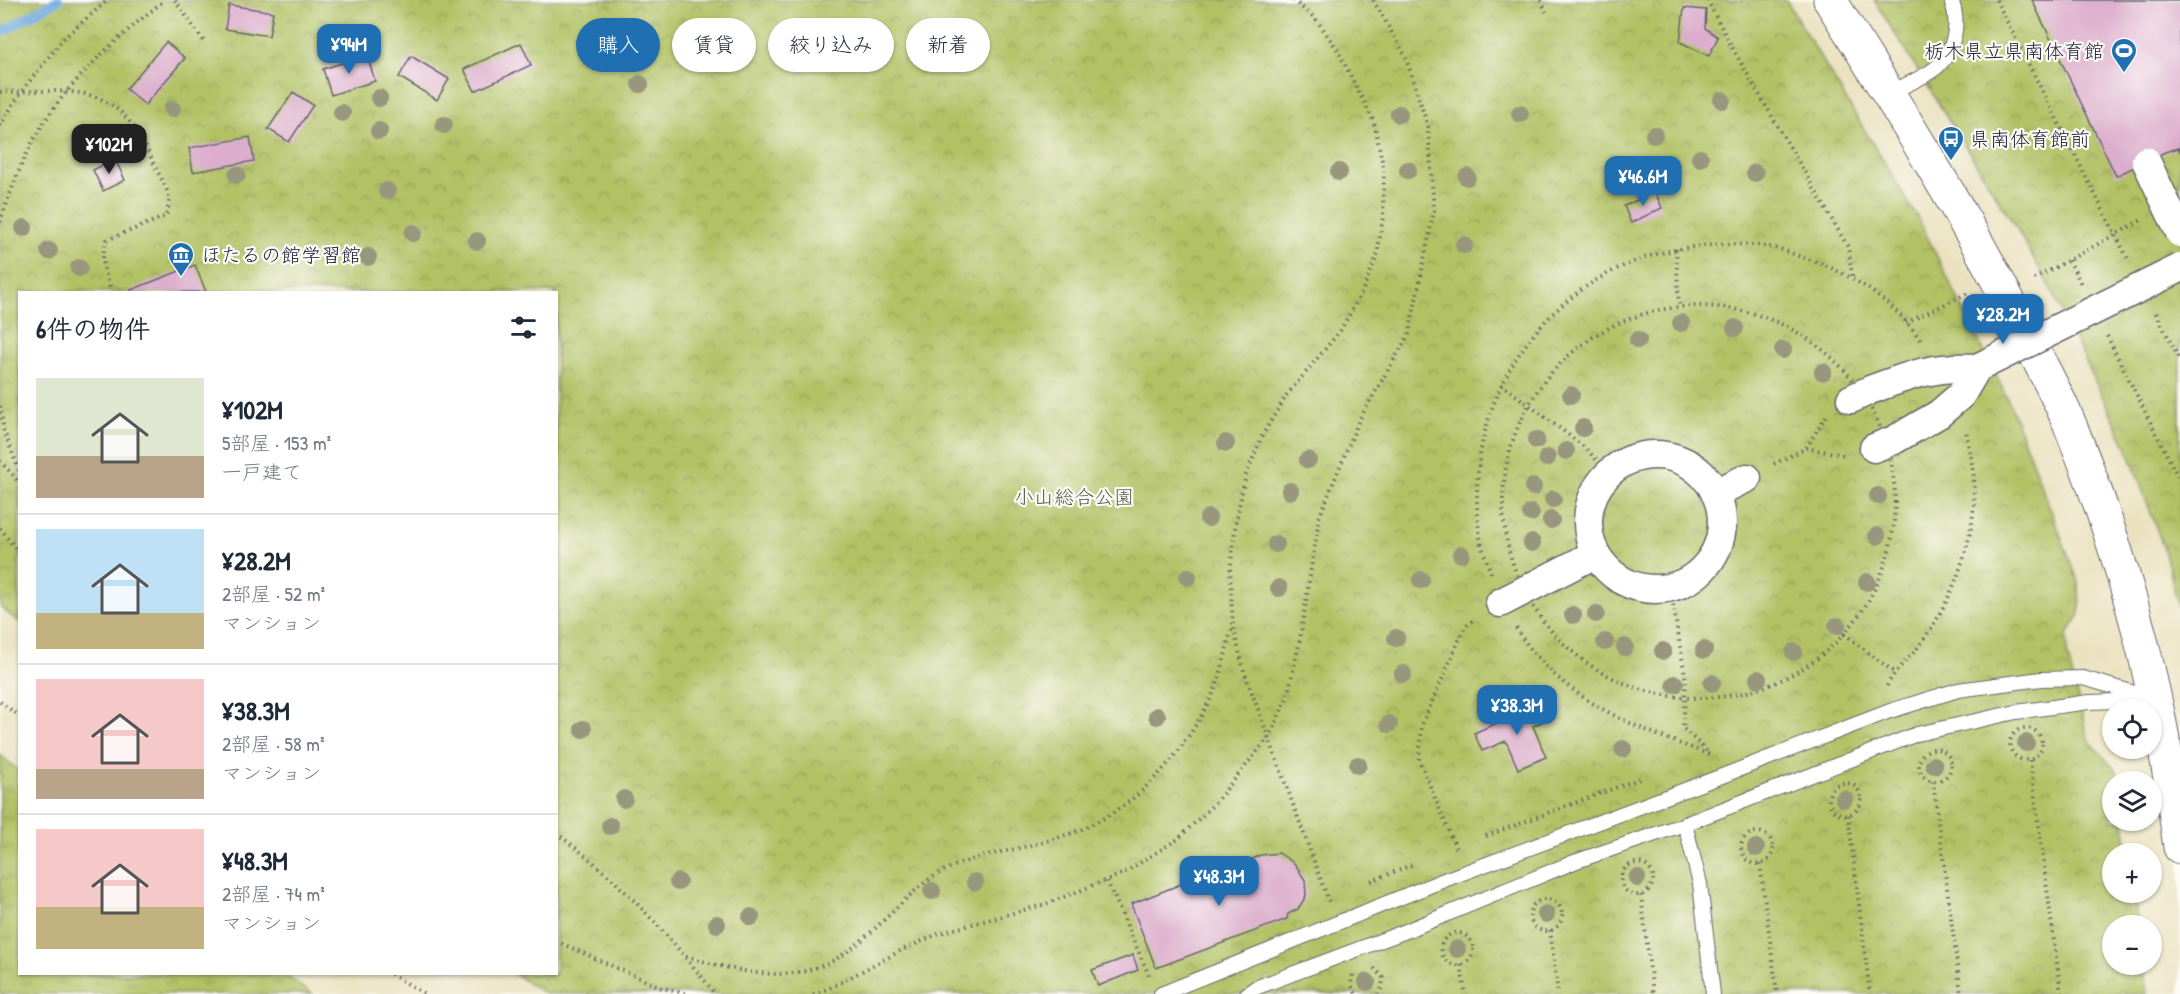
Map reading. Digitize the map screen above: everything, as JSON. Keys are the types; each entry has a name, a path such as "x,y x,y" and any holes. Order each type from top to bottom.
{"street":[{"path":"1830,0 2002,286 2070,423 2168,701 2170,771 2180,847"},
{"path":"2146,161 2180,233"},
{"path":"1860,395 1919,372 1954,367 1977,368 2180,268"},
{"path":"1884,444 1939,414 1961,395 1977,368"},
{"path":"1652,455 1672,457 1690,465 1705,477 1715,493 1721,513 1721,534 1714,554 1702,571 1685,583 1644,589 1624,583 1608,570 1595,554 1589,535 1588,516 1592,497 1602,480 1610,473 1633,458 1652,455"},
{"path":"1715,493 1747,478"},
{"path":"1500,603 1595,554"}],"lane":[{"path":"1888,93 1938,66 1950,48 1954,34 1955,20 1951,0"},
{"path":"1161,994 1455,876 1890,711 1958,690 2042,679 2083,678 2168,701"},
{"path":"1247,994 1255,988 1401,933 1574,862 1685,824 1917,734 2016,712 2089,702 2168,701"},
{"path":"1685,824 1700,884 1713,994"}],"path":[{"path":"0,126 21,92 64,38 108,0"},
{"path":"0,222 18,172 40,129 66,92 134,24 165,0"},
{"path":"175,0 205,43"},
{"path":"1293,0 1316,19 1337,49 1374,122 1384,170 1383,217 1377,256 1361,294 1340,331 1286,396 1263,434 1246,475 1236,521 1230,572 1233,626 1244,671 1330,906"},
{"path":"813,994 828,989 940,933 1046,904 1122,874 1178,839 1216,802 1269,737 1287,698 1300,639 1319,518 1359,420 1409,334 1434,211 1428,127 1405,55 1373,0"},
{"path":"1541,0 1546,12"},
{"path":"1707,0 1848,248 1853,281"},
{"path":"1996,0 2131,266"},
{"path":"0,92 89,93 112,104 130,120 142,136 169,199 166,216 107,240 102,253 105,276 112,291"},
{"path":"2034,279 2143,220"},
{"path":"1711,755 1617,718 1580,696 1547,668 1520,634 1500,603 1481,544 1476,490 1482,435 1501,384 1530,338 1568,298 1614,269 1665,250 1720,243 1774,248 1826,265 1874,292 1906,323 1927,349"},
{"path":"1676,249 1679,308"},
{"path":"2069,260 2084,290"},
{"path":"1906,323 1969,293"},
{"path":"2153,308 2180,361"},
{"path":"2104,330 2180,481"},
{"path":"1501,384 1582,444 1610,473"},
{"path":"1747,478 1806,448 1826,416 1860,395"},
{"path":"0,406 4,431 18,468"},
{"path":"1877,691 1887,686 1894,672 1918,647 1944,604 1961,566 1973,523 1974,480 1965,426"},
{"path":"1806,448 1845,455 1884,444"},
{"path":"0,460 18,481"},
{"path":"0,528 18,551"},
{"path":"1670,587 1686,681 1683,728 1711,755"},
{"path":"1455,848 1419,760 1422,725 1465,627 1480,612 1500,603"},
{"path":"686,956 726,968 768,974 816,969 837,959 858,943 912,894 943,871 965,861 1050,840 1093,824 1128,803 1166,767 1185,741 1212,695 1233,626"},
{"path":"1844,634 1894,672"},
{"path":"0,702 18,715"},
{"path":"2020,729 2036,730 2042,739 2039,754 2030,760 2015,756 2010,747 2012,736 2020,729"},
{"path":"1934,749 1948,756 1951,766 1943,779 1933,781 1920,773 1918,763 1924,753 1934,749"},
{"path":"1700,758 1722,751"},
{"path":"2030,760 2061,994"},
{"path":"1478,839 1647,776"},
{"path":"1933,781 1961,994"},
{"path":"1849,784 1858,790 1860,795 1861,800 1857,810 1848,815 1838,814 1831,807 1829,797 1838,785 1849,784"},
{"path":"1848,815 1870,994"},
{"path":"1761,832 1770,838 1772,844 1772,854 1769,859 1760,864 1750,863 1741,851 1743,840 1750,833 1761,832"},
{"path":"558,834 583,852 641,908 686,956 716,994"},
{"path":"1446,852 1467,844"},
{"path":"1368,883 1417,863"},
{"path":"1631,864 1647,866 1653,875 1650,889 1641,895 1630,894 1623,887 1621,877 1626,867 1631,864"},
{"path":"1760,864 1777,994"},
{"path":"1107,881 1149,976 1157,972"},
{"path":"1641,895 1653,994"},
{"path":"1321,905 1338,896"},
{"path":"1540,900 1556,902 1562,910 1562,921 1550,930 1535,927 1530,918 1532,907 1540,900"},
{"path":"1550,930 1558,994"},
{"path":"1456,933 1471,939 1474,950 1470,959 1461,964 1451,963 1443,957 1442,951 1443,941 1456,933"},
{"path":"558,942 662,988 688,994"},
{"path":"1461,964 1465,994"},
{"path":"1366,966 1376,969 1383,978 1382,988 1378,994"},
{"path":"1356,970 1351,985 1356,994"},
{"path":"393,975 425,994"}],"green space":[{"name":"小山総合公園","path":"0,0 1786,0 1919,220 2009,402 2079,583 2080,614 2067,635 2067,654 2088,739 2102,755 2102,759 2106,759 2116,771 2102,771 2102,831 2125,831 2127,843 2102,843 2102,903 2135,903 2137,915 2102,915 2102,975 2144,975 2147,994 546,994 516,975 558,975 558,291 18,291 18,621 0,607"},
{"path":"1874,0 2180,0 2180,612 2164,549 2128,450 2053,293 2017,229"},
{"path":"0,755 18,770 18,975 284,975 312,994 0,994"}],"building":[{"name":"栃木県立県南体育館","path":"2032,0 2180,0 2180,152 2178,148 2165,152 2116,176"},
{"path":"229,5 273,12 269,36 225,29"},
{"path":"1684,8 1706,10 1705,28 1718,37 1709,56 1680,42"},
{"path":"166,42 185,58 145,105 126,89"},
{"path":"521,43 531,65 475,91 464,69"},
{"path":"367,55 375,81 331,95 323,69"},
{"path":"411,56 449,79 437,100 399,77"},
{"path":"293,92 313,105 289,142 268,129"},
{"path":"250,137 254,161 193,172 189,148"},
{"path":"115,159 125,180 103,191 93,170"},
{"path":"1655,192 1662,208 1631,223 1624,206"},
{"name":"ほたるの館学習館","path":"195,265 206,291 132,291"},
{"path":"1543,703 1550,718 1533,726 1546,757 1518,769 1506,741 1482,751 1474,733"},
{"path":"1279,853 1295,864 1305,880 1306,896 1298,909 1288,914 1287,919 1156,968 1131,904 1229,865 1234,877 1246,863 1260,855"},
{"path":"1133,955 1138,970 1098,986 1092,970"}],"waterway":[{"path":"0,33 58,0"}],"place":[{"name":"栃木県立県南体育館","path":"2124,74"},
{"name":"県南体育館前","path":"1951,162"},
{"name":"ほたるの館学習館","path":"181,278"}]}
